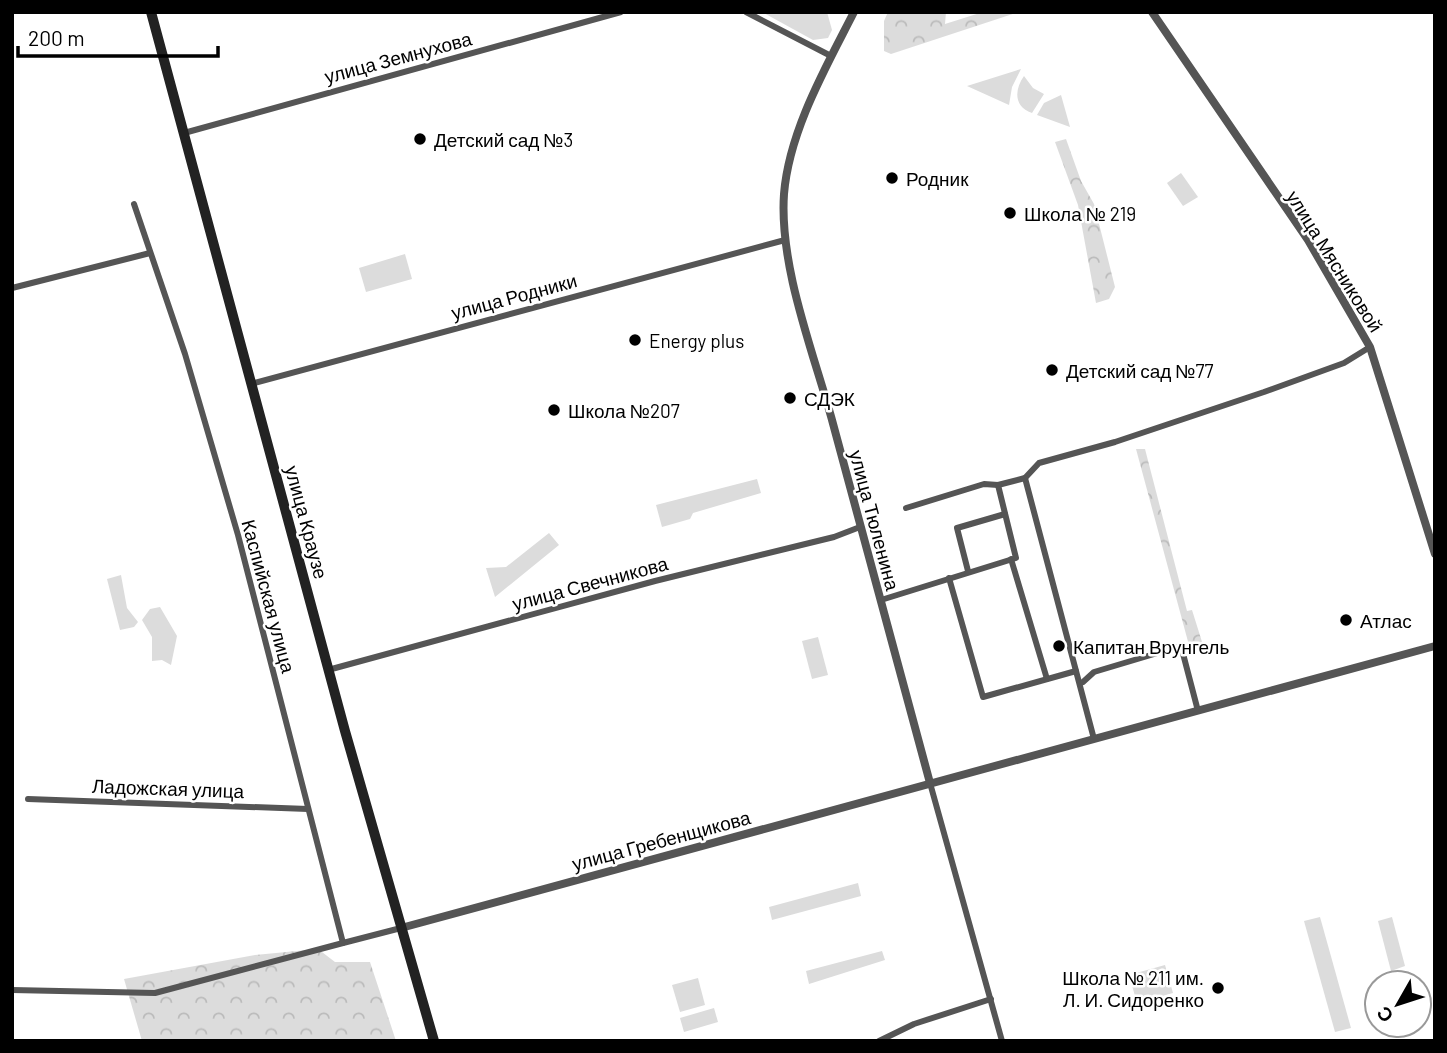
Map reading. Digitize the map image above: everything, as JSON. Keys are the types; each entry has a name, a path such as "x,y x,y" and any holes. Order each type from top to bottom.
{"main road":[{"name":"улица Краузе","path":"151,12 328,670 434,1041"}],"street":[{"name":"улица Земнухова","path":"184,133 621,12"},
{"path":"746,12 831,56"},
{"name":"улица Тюленина","path":"854,12 831,56 795,144 785,191 785,240 860,527 1002,1041"},
{"name":"улица Мясниковой","path":"1152,12 1308,240 1370,348 1435,554"},
{"name":"Каспийская улица","path":"134,204 185,354 238,535 343,943"},
{"name":"улица Родники","path":"251,384 785,240"},
{"path":"12,288 150,253"},
{"path":"906,508 984,484 998,485 1025,478 1039,463 1115,442 1264,392 1344,363 1370,348"},
{"path":"1025,478 1094,738"},
{"path":"881,600 1016,558 998,485"},
{"path":"968,571 957,528 1005,514"},
{"name":"улица Свечникова","path":"328,670 655,581 834,537 860,527"},
{"path":"1012,559 1046,679"},
{"path":"949,578 983,697 1076,671"},
{"path":"1083,682 1094,671 1181,646 1198,711"},
{"name":"улица Гребенщикова","path":"401,928 1435,646"},
{"name":"Ладожская улица","path":"28,799 308,809"},
{"path":"12,990 155,993 401,928"},
{"path":"879,1041 904,1027 990,999"}],"green space":[{"path":"762,12 827,12 832,30 828,38 813,40"},
{"path":"888,12 946,12 945,24 983,12 1019,12 891,54 884,51 884,21"},
{"path":"1021,69 1012,87 1009,105 967,86"},
{"path":"1024,76 1033,88 1044,94 1032,113 1022,107 1018,98 1018,87"},
{"path":"1061,95 1070,127 1037,115 1044,103"},
{"path":"1066,139 1081,181 1094,204 1115,287 1109,299 1096,303 1078,205 1055,142"},
{"path":"1181,173 1198,197 1183,206 1167,183"},
{"path":"405,254 412,279 366,292 359,268"},
{"path":"1136,449 1145,449 1187,611 1192,610 1203,645 1190,649"},
{"path":"757,479 761,493 693,513 690,519 662,527 656,505"},
{"path":"549,533 559,545 495,597 486,568 506,567"},
{"path":"121,575 127,608 138,622 134,627 120,630 107,579"},
{"path":"160,607 177,636 171,665 162,660 152,661 152,637 142,620 150,609"},
{"path":"818,637 828,675 812,679 802,641"},
{"path":"858,883 861,896 772,920 769,907"},
{"path":"1320,917 1351,1028 1335,1032 1304,921"},
{"path":"1392,917 1405,966 1390,969 1378,921"},
{"path":"318,949 335,962 370,962 396,1041 142,1041 124,979 255,955"},
{"path":"882,951 885,960 809,984 806,971"},
{"path":"1165,965 1173,993 1137,1003 1129,975"},
{"path":"698,978 705,1005 680,1012 672,985"},
{"path":"714,1008 718,1022 684,1032 680,1018"}],"place":[{"name":"Детский сад №3","path":"420,139"},
{"name":"Родник","path":"892,178"},
{"name":"Школа № 219","path":"1010,213"},
{"name":"Energy plus","path":"635,340"},
{"name":"Детский сад №77","path":"1052,370"},
{"name":"СДЭК","path":"790,398"},
{"name":"Школа №207","path":"554,410"},
{"name":"Атлас","path":"1346,620"},
{"name":"Капитан Врунгель","path":"1059,646"},
{"name":"Школа № 211 им. Л. И. Сидоренко","path":"1218,988"}]}
